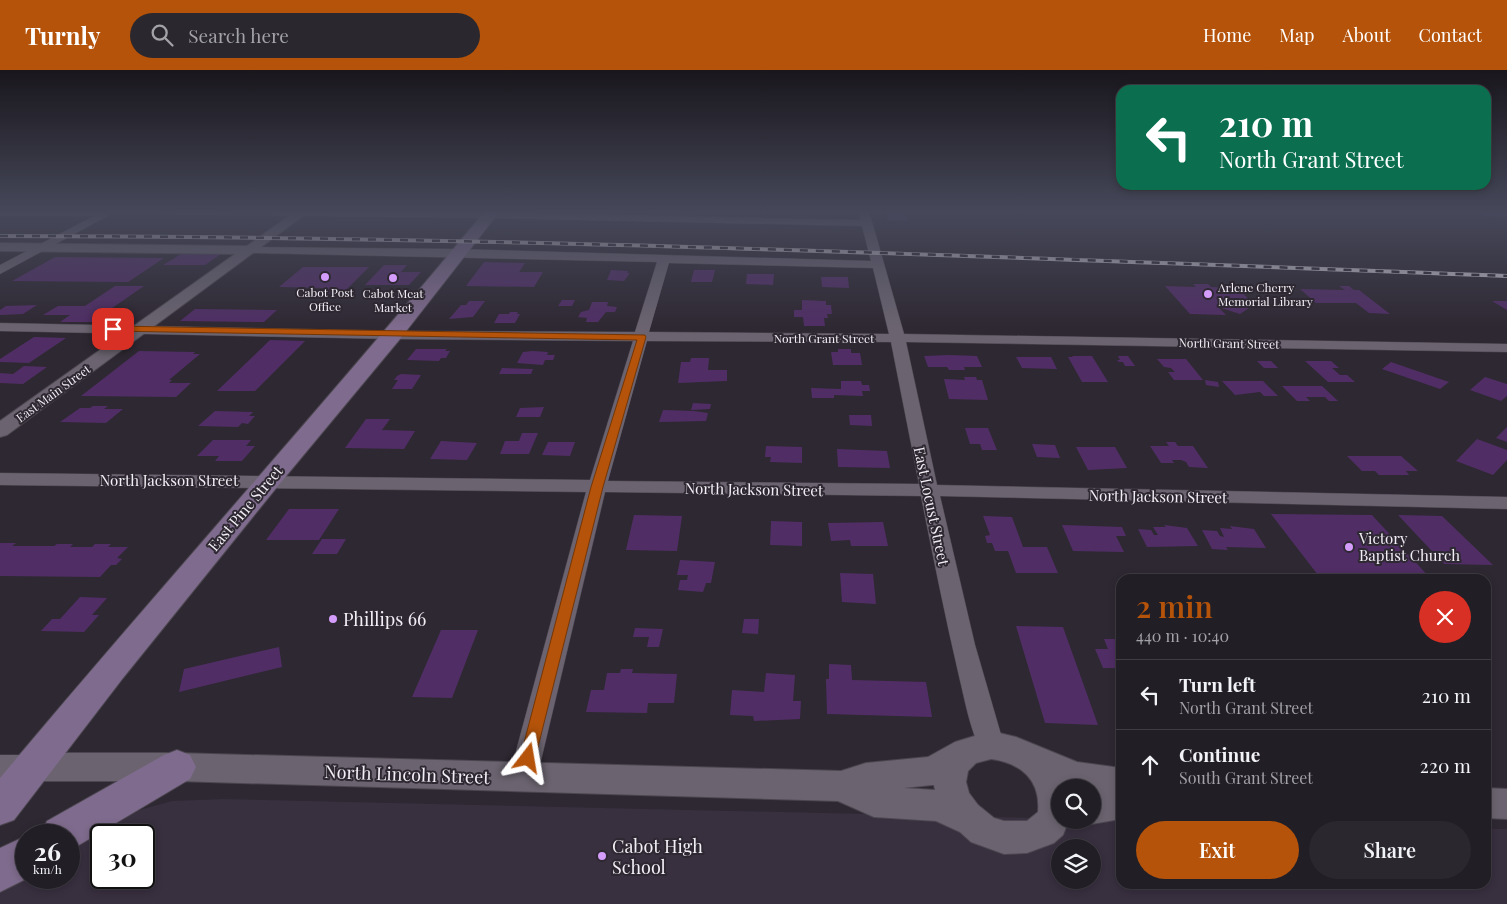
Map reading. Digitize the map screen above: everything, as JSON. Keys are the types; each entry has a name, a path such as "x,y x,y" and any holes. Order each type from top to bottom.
{"main road":[{"name":"East Pine Street","path":"0,807 268,481 393,334 457,252"},
{"path":"80,824 177,767"},
{"path":"0,871 15,862"}],"street":[{"path":"0,270 38,250"},
{"path":"245,250 457,252 878,265"},
{"name":"East Main Street","path":"0,431 250,250"},
{"name":"East Locust Street","path":"874,250 898,338 928,490 957,616 991,745"},
{"path":"523,777 597,487 664,258"},
{"name":"North Grant Street","path":"0,328 642,337 898,338 1507,348"},
{"name":"North Jackson Street","path":"0,479 928,490 1507,502"},
{"name":"North Lincoln Street","path":"32,767 177,767 841,786 866,778 932,771 959,757 968,750 991,745 1018,751 1030,758 1076,776 1116,782"},
{"name":"North Lincoln Street","path":"959,757 952,765 949,787 960,811 970,821"},
{"name":"North Lincoln Street","path":"1030,758 1051,782"},
{"path":"0,767 32,767"},
{"name":"North Lincoln Street","path":"841,786 874,802 939,806 994,835 1008,838 1034,836 1051,824"},
{"path":"1491,803 1507,804"},
{"path":"1101,807 1116,805"}],"shaded area":[{"name":"Cabot High School","path":"224,799 1051,818 1051,829 1101,829 1101,820 1116,820 1116,889 1491,889 1491,829 1507,829 1507,904 0,904 0,883 15,873 15,889 80,889 80,834 90,829 90,889 155,889 155,824 100,824 114,817 172,801"}],"building":[{"path":"181,254 221,254 205,265 163,265"},
{"path":"55,257 164,258 128,282 12,281"},
{"path":"484,262 525,263 519,272 543,272 534,287 466,286"},
{"name":"Cabot Meat Market","path":"384,265 407,265 401,272 421,272 409,285 365,285"},
{"name":"Cabot Post Office","path":"303,267 369,267 342,294 318,293 324,288 279,287"},
{"path":"611,270 628,271 627,273 630,273 624,281 607,280"},
{"path":"694,270 715,270 712,282 691,282"},
{"path":"747,274 774,274 773,285 746,284"},
{"path":"821,277 848,277 849,288 822,287"},
{"name":"Arlene Cherry Memorial Library","path":"1193,284 1237,288 1252,302 1227,301 1249,308 1240,314 1218,307 1226,315 1190,314 1165,286 1196,287"},
{"path":"115,286 144,286 92,322 60,322 70,315 43,315 58,306 85,306"},
{"path":"1339,286 1349,286 1354,290 1359,290 1390,314 1369,313 1356,303 1316,303 1300,289 1345,290"},
{"path":"562,300 575,300 572,306 558,306"},
{"path":"802,300 826,301 826,305 831,305 832,314 827,314 828,318 824,318 825,326 804,326 803,317 794,317 794,310 802,310"},
{"path":"469,301 485,301 473,317 449,319 461,305 466,305"},
{"path":"1492,301 1507,301 1507,310"},
{"path":"592,302 608,302 607,306 617,307 615,312 606,312 598,322 586,322 587,318 578,317 581,312 589,310"},
{"path":"37,305 23,314 0,315 0,310 6,306"},
{"path":"195,309 277,310 264,322 180,321"},
{"path":"510,312 518,312 517,314 520,314 515,323 494,323 499,314 509,314"},
{"path":"34,337 66,338 29,363 0,362 0,359"},
{"path":"270,340 305,341 255,391 217,391"},
{"path":"416,349 447,349 445,351 450,351 446,358 441,358 439,361 407,360"},
{"path":"838,349 851,349 851,353 860,353 862,365 833,365 831,352 838,352"},
{"path":"139,351 195,352 193,354 200,354 169,380 172,380 169,383 191,383 176,397 81,396"},
{"path":"523,352 548,352 547,355 555,355 553,360 545,360 543,365 517,363"},
{"path":"924,356 977,356 982,367 964,367 965,370 949,370 947,367 928,367"},
{"path":"1092,356 1108,382 1082,382 1068,357"},
{"path":"1118,356 1128,356 1135,366 1125,366 1123,362 1117,360 1120,360"},
{"path":"1016,357 1051,357 1057,369 1022,368"},
{"path":"691,358 709,358 708,370 727,370 727,381 678,383 681,362 690,362"},
{"path":"1157,359 1186,359 1203,380 1174,380 1168,372 1175,372 1171,368 1164,367"},
{"path":"1257,361 1271,361 1278,368 1264,368"},
{"path":"1305,361 1331,361 1339,368 1332,368 1340,375 1347,375 1355,382 1328,382"},
{"path":"1391,362 1449,382 1440,389 1382,369"},
{"path":"24,366 47,367 23,384 0,383 0,373 13,374"},
{"path":"502,368 533,369 531,374 499,374"},
{"path":"401,374 421,375 412,389 392,389 398,380 394,380"},
{"path":"964,377 976,377 977,380 982,380 988,400 949,399 944,379 965,380"},
{"path":"1485,377 1507,384 1507,396 1501,401 1470,390"},
{"path":"1205,380 1218,382 1219,387 1206,385"},
{"path":"841,381 861,381 862,385 869,385 870,391 862,391 863,396 834,395 834,398 812,398 811,388 841,389"},
{"path":"1222,381 1263,381 1278,396 1264,396 1260,392 1235,395"},
{"path":"1282,386 1322,386 1338,401 1329,401 1325,397 1306,397 1310,401 1297,401"},
{"path":"693,403 711,404 710,409 691,410"},
{"path":"93,406 108,406 104,409 123,409 106,423 60,422 80,408 90,408"},
{"path":"544,407 540,417 516,417 520,408"},
{"path":"663,410 708,413 706,421 659,422"},
{"path":"215,411 253,412 249,416 255,416 248,424 242,423 238,427 198,426"},
{"path":"849,415 871,415 872,426 850,425"},
{"path":"366,419 390,419 382,430 415,431 404,449 345,448"},
{"path":"1507,427 1507,442 1496,438"},
{"path":"965,428 988,428 997,450 982,450 980,444 970,444"},
{"path":"522,433 538,433 529,454 500,454 505,441 519,441"},
{"path":"1477,439 1507,450 1507,460 1493,475 1456,461"},
{"path":"213,440 251,440 246,446 255,446 242,461 215,461 219,456 197,456"},
{"path":"441,441 477,443 467,460 430,459"},
{"path":"548,442 575,442 570,456 542,455"},
{"path":"1166,442 1175,442 1178,446 1193,446 1208,468 1189,467 1186,462 1181,460 1172,460 1174,463 1161,463 1150,446 1169,446"},
{"path":"1032,444 1055,445 1060,458 1037,457"},
{"path":"766,446 802,447 802,463 770,462 771,457 765,457"},
{"path":"1076,447 1115,447 1127,468 1088,470"},
{"path":"837,449 887,451 890,468 838,467"},
{"path":"1347,456 1401,456 1418,471 1406,471 1409,475 1379,475 1375,471 1362,471"},
{"path":"289,509 339,509 319,540 266,540"},
{"name":"Victory Baptist Church","path":"1271,514 1372,515 1426,574 1317,574"},
{"path":"634,515 682,516 677,551 626,550"},
{"path":"1398,515 1442,516 1493,565 1444,564"},
{"path":"983,516 1012,517 1023,547 1047,547 1058,573 1016,573 1008,551 995,551 992,543 987,543 985,536 990,535"},
{"path":"771,521 802,522 802,546 770,545"},
{"path":"883,522 888,546 851,546 850,540 831,541 828,523"},
{"path":"1062,525 1122,527 1126,536 1116,536 1124,552 1073,551"},
{"path":"1164,525 1187,528 1198,546 1147,547 1138,529 1151,530 1154,535 1158,535 1153,527 1166,527"},
{"path":"1230,526 1254,529 1266,548 1226,547 1228,550 1212,549 1202,530 1217,531 1220,536 1224,537 1220,528 1232,529"},
{"path":"322,539 346,539 337,554 312,554"},
{"path":"0,543 16,543 12,546 73,544 70,547 92,547 95,544 111,544 108,547 128,547 117,558 122,559 116,565 111,565 100,577 0,576"},
{"path":"680,560 715,562 711,583 706,583 703,592 678,590 680,580 687,580 688,575 677,575"},
{"path":"840,573 873,574 876,604 842,602"},
{"path":"80,597 107,598 92,615 99,615 84,632 41,631 52,619 60,619"},
{"path":"744,619 759,619 758,634 742,633"},
{"path":"1016,626 1063,627 1098,725 1045,723"},
{"path":"635,628 663,629 659,647 647,647 649,637 633,637"},
{"path":"441,630 478,630 452,698 412,697"},
{"path":"1104,639 1116,639 1116,668 1103,668 1095,649 1108,649"},
{"path":"279,647 282,667 179,692 184,669"},
{"path":"829,664 851,665 852,680 926,682 932,717 827,714 826,679 829,679"},
{"path":"621,669 633,669 632,673 677,674 674,703 648,703 647,713 586,712 591,690 604,690 607,673 620,673"},
{"path":"766,673 795,675 793,701 801,701 800,719 754,721 753,716 730,715 732,690 764,692"}],"railway":[{"path":"783,250 1507,276"}],"place":[{"name":"Cabot Post Office","path":"325,277"},
{"name":"Cabot Meat Market","path":"393,278"},
{"name":"Arlene Cherry Memorial Library","path":"1208,294"},
{"name":"Victory Baptist Church","path":"1349,547"},
{"name":"Phillips 66","path":"333,619"},
{"name":"Cabot High School","path":"602,856"}],"route":[{"path":"113,329 642,337 597,487 528,758"}]}
